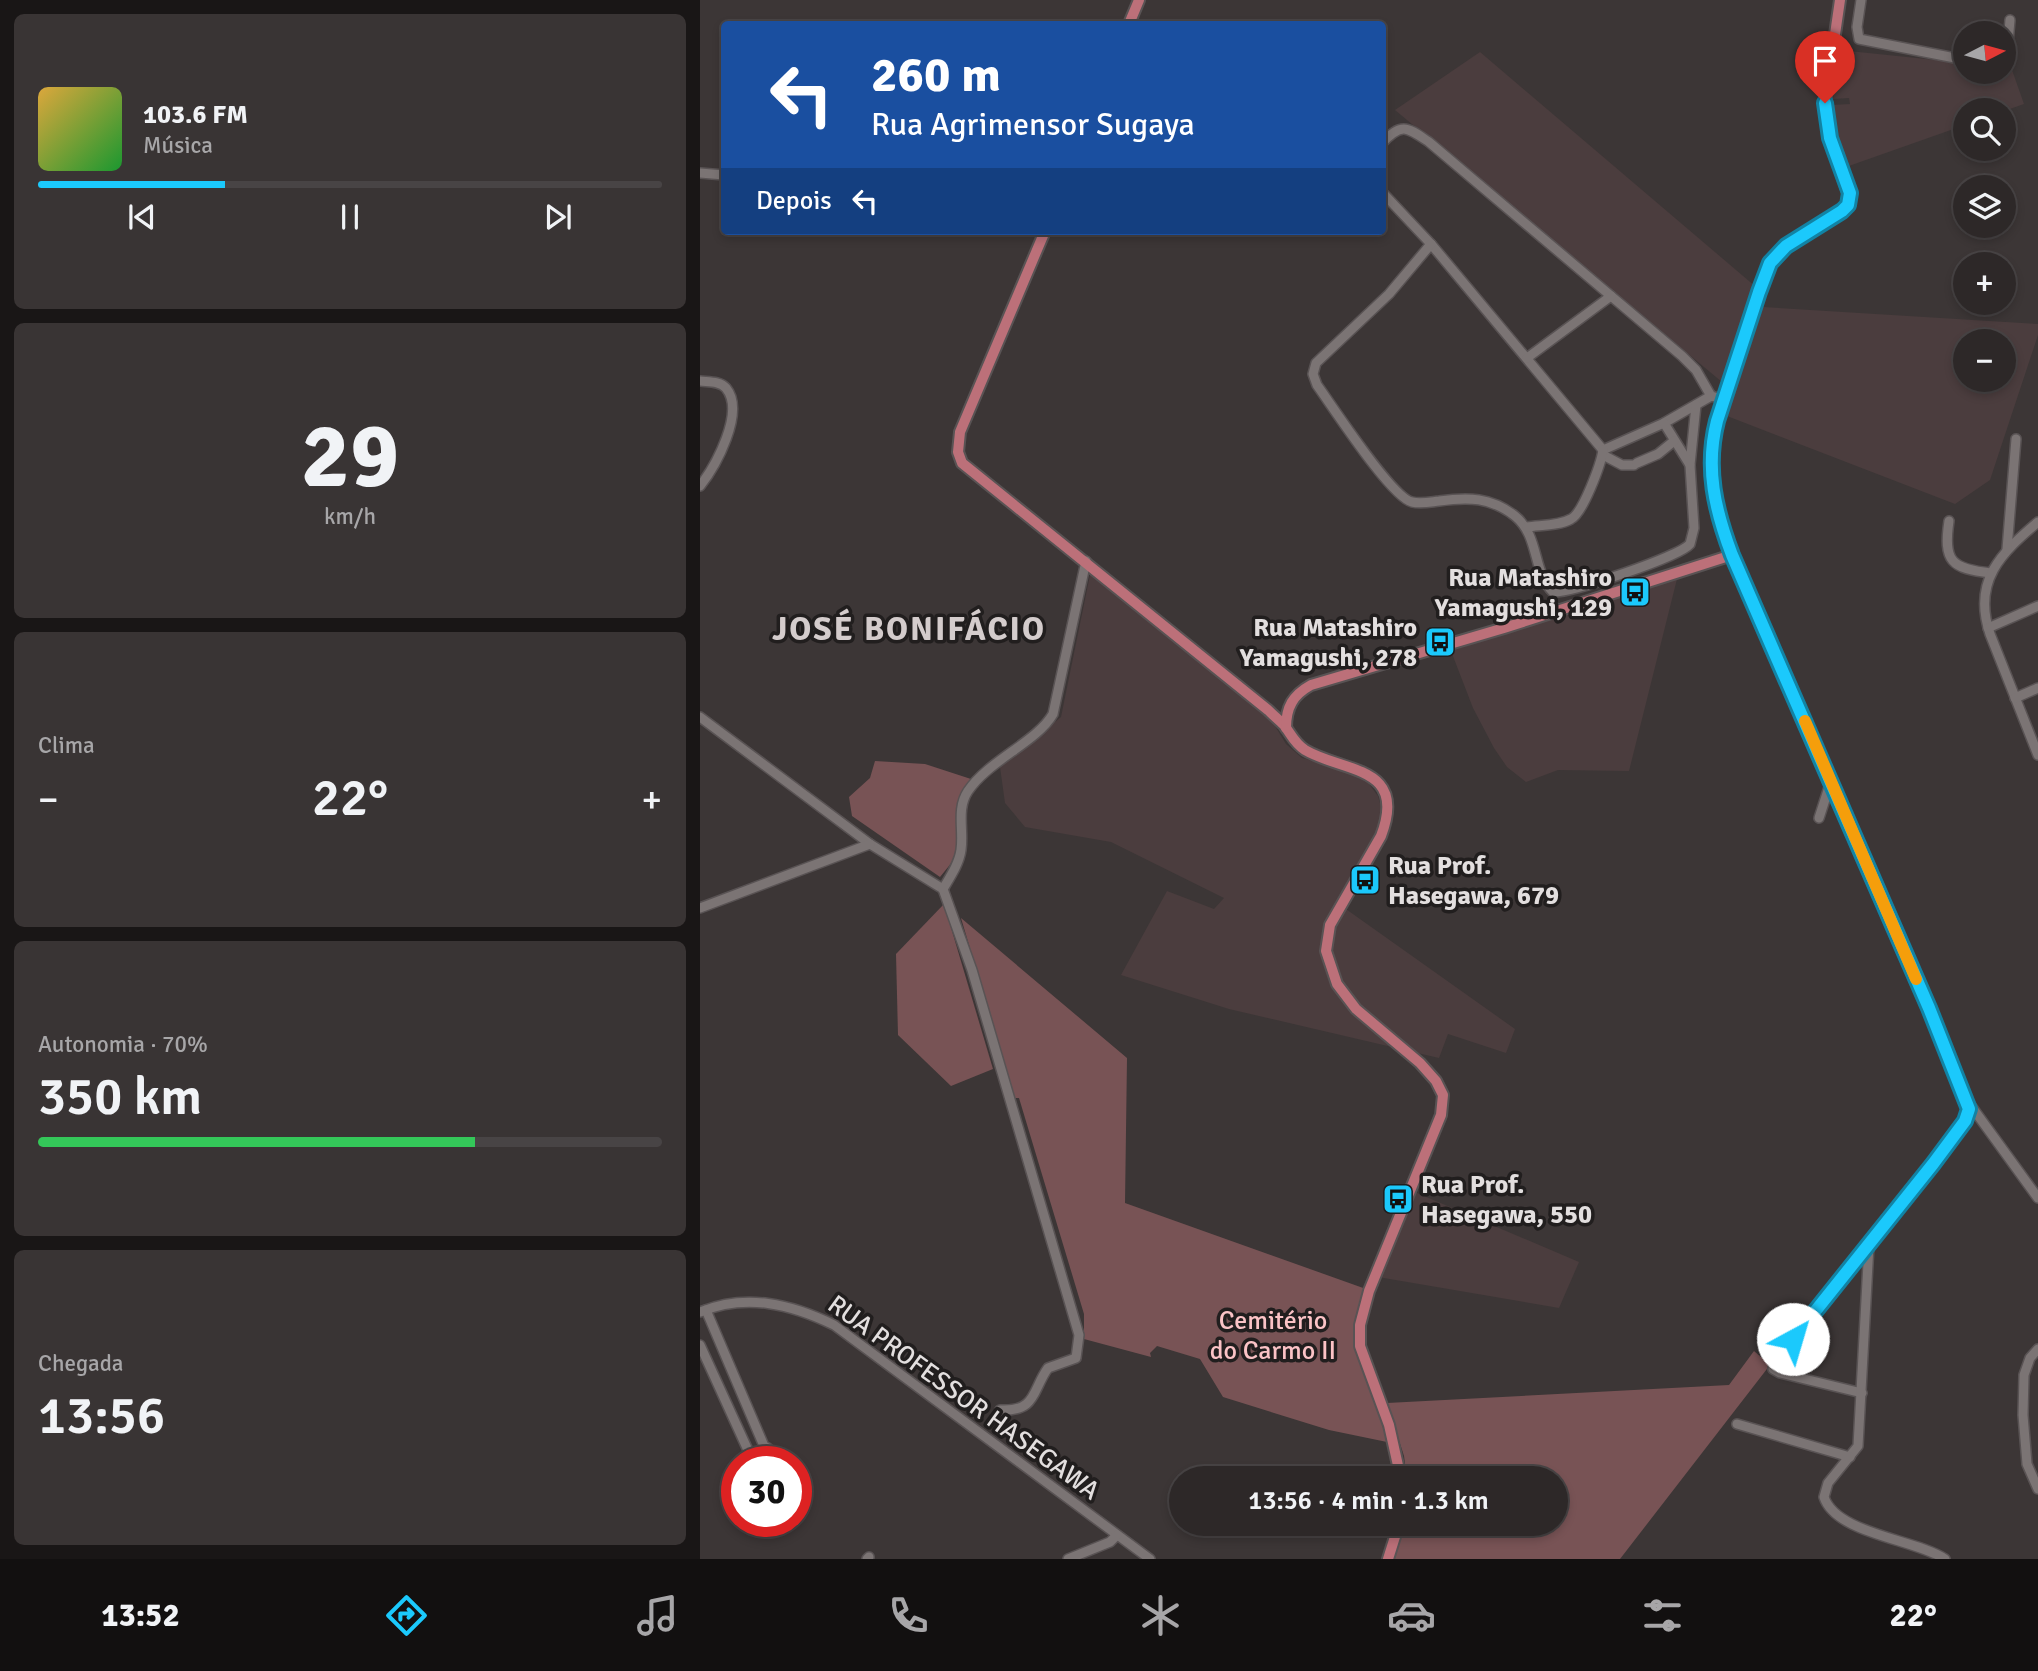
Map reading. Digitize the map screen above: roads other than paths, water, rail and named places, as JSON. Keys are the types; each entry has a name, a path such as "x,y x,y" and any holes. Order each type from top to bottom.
{"main road":[{"path":"1130,21 1139,0"},
{"path":"1286,728 1286,713 1290,704 1299,692 1311,685 1516,624 1732,555 1720,523 1711,479 1717,398 1770,263 1786,246 1848,205 1850,193 1830,138 1825,103 1840,0"},
{"path":"1043,235 966,418 958,441 962,463 1268,710 1286,728 1293,740 1307,751 1367,774 1379,786 1386,799 1386,822 1381,836 1330,925 1326,951 1344,996 1370,1023 1420,1063 1436,1081 1443,1095 1441,1115 1369,1291 1360,1325 1360,1346 1389,1425 1398,1466"},
{"path":"1388,1559 1395,1536"}],"street":[{"path":"1861,0 1857,27 1859,38 1953,58"},
{"path":"1386,139 1393,131 1403,127 1412,130 1682,356 1717,398 1696,405 1603,452 1576,515 1562,522 1527,527"},
{"path":"700,173 721,175"},
{"path":"1386,196 1431,244 1603,452 1622,465 1635,464 1658,454 1674,441"},
{"path":"1431,244 1389,294 1317,363 1314,374 1317,386 1382,475 1406,500 1414,503 1470,497 1486,500 1508,511 1527,527 1545,580 1553,592 1564,592 1685,549 1693,538 1690,464 1696,405"},
{"path":"1527,358 1611,296"},
{"path":"700,381 715,382 726,388 731,405 727,439 716,463 700,486"},
{"path":"1664,423 1690,464"},
{"path":"2007,549 2016,439"},
{"path":"1949,521 1946,542 1951,561 1975,572 1991,573"},
{"path":"2037,750 1988,628 1984,598 1991,573 2007,549 2038,522"},
{"path":"1732,555 1968,1103 2038,1198"},
{"path":"943,889 961,853 962,806 970,788 990,767 1043,726 1053,714 1086,561"},
{"path":"1988,628 2038,606"},
{"path":"2015,698 2038,688"},
{"path":"700,717 870,844 943,889 972,970 1079,1335 1076,1358 1048,1367 1035,1395 1022,1407 1000,1410"},
{"path":"1819,818 1830,780"},
{"path":"700,908 870,844"},
{"path":"1862,1393 1780,1373 1775,1371 1773,1366 1965,1121 1968,1103"},
{"path":"1869,1245 1858,1446 1828,1482 1824,1497 1831,1510 1863,1528 1936,1553 1945,1559"},
{"name":"RUA PROFESSOR HASEGAWA","path":"703,1311 748,1301 769,1302 811,1314 834,1325 1150,1559"},
{"path":"703,1311 764,1446"},
{"path":"700,1345 746,1446"},
{"path":"2038,1349 2030,1358 2024,1375 2023,1415 2027,1464 2038,1489"},
{"path":"1737,1424 1850,1457"},
{"path":"1068,1559 1110,1542 1117,1535"}],"place":[{"name":"Rua Matashiro Yamagushi, 129","path":"1635,592"},
{"name":"Rua Matashiro Yamagushi, 278","path":"1440,642"},
{"name":"Rua Prof. Hasegawa, 679","path":"1365,880"},
{"name":"Rua Prof. Hasegawa, 550","path":"1398,1199"}],"district":[{"name":"JOSÉ BONIFÁCIO","path":"909,628"}],"park label":[{"name":"Cemitério do Carmo II","path":"1273,1335"}]}
